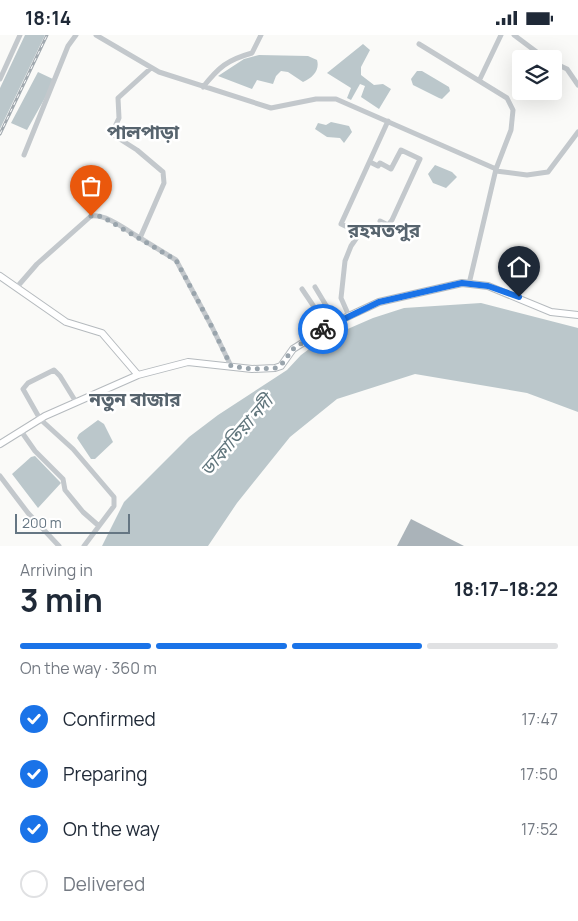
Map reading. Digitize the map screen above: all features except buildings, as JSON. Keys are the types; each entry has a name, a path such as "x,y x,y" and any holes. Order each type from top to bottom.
{"main road":[{"path":"0,276 66,322 102,333 138,375"},
{"path":"0,445 40,419 138,375 182,363 197,362 252,369 275,368 281,365 293,349 336,321 379,302 462,283 488,286 551,312 578,315"}],"street":[{"path":"0,79 20,35"},
{"path":"24,155 68,46 76,35"},
{"path":"96,35 151,68 270,108 316,99 336,99 496,170 528,175 548,172 578,132"},
{"path":"203,87 218,68 229,61 252,53 261,35"},
{"path":"479,81 501,35"},
{"path":"514,35 534,50"},
{"path":"419,44 507,98 513,107 511,129 496,170 469,284"},
{"path":"562,67 567,69 578,85"},
{"path":"140,237 164,183 165,176 151,160 115,136 113,131 119,117 118,98 151,68"},
{"path":"349,316 341,298 345,261 350,246 360,233 341,224 388,121"},
{"path":"370,162 378,166 380,163 392,169 401,149 420,159 392,220 388,225 380,221"},
{"path":"17,287 36,264 91,216 97,215 140,237 176,260 231,366"},
{"path":"315,287 336,321"},
{"path":"302,289 327,326"},
{"path":"76,402 58,372 51,371 28,383 23,389 40,419 73,449 114,497 114,506 84,546"},
{"path":"21,431 35,451 63,479 65,490 83,513 99,526"},
{"path":"0,475 28,513 58,546"}],"water":[{"path":"25,35 45,35 0,129 0,88"},
{"path":"363,44 370,50 361,67 361,75 374,85 383,84 391,89 379,109 361,97 365,86 360,84 351,100 347,98 351,88 327,73"},
{"path":"259,55 308,56 317,60 317,70 313,76 303,82 288,72 281,71 276,76 273,84 257,80 252,89 218,76 244,59"},
{"path":"417,71 422,71 449,87 450,91 442,99 413,85 411,79"},
{"path":"38,72 55,80 27,130 11,123"},
{"path":"331,122 349,126 352,132 344,143 340,138 327,137 315,129 318,123 326,125"},
{"path":"435,165 452,172 457,177 446,188 433,183 428,174"},
{"name":"ডাকাতিয়া নদী","path":"481,303 578,328 578,412 527,393 415,374 337,399 290,437 237,503 208,546 102,546 124,502 189,437 218,415 287,370 301,355 320,341 373,318 404,308"},
{"path":"98,420 104,424 113,442 95,459 91,459 77,438 79,434"},
{"path":"35,456 61,483 38,508 12,474 31,457"}],"railway":[{"path":"0,134 47,35"}],"way so far":[{"path":"91,216 97,215 106,219 140,237 176,260 231,366 270,370 275,368 281,365 293,349 323,329"}],"district":[{"name":"পালপাড়া","path":"143,132"},
{"name":"রহমতপুর","path":"384,230"},
{"name":"নতুন বাজার","path":"135,399"}],"route":[{"path":"323,329 336,321 379,302 462,283 488,286 519,297"}]}
